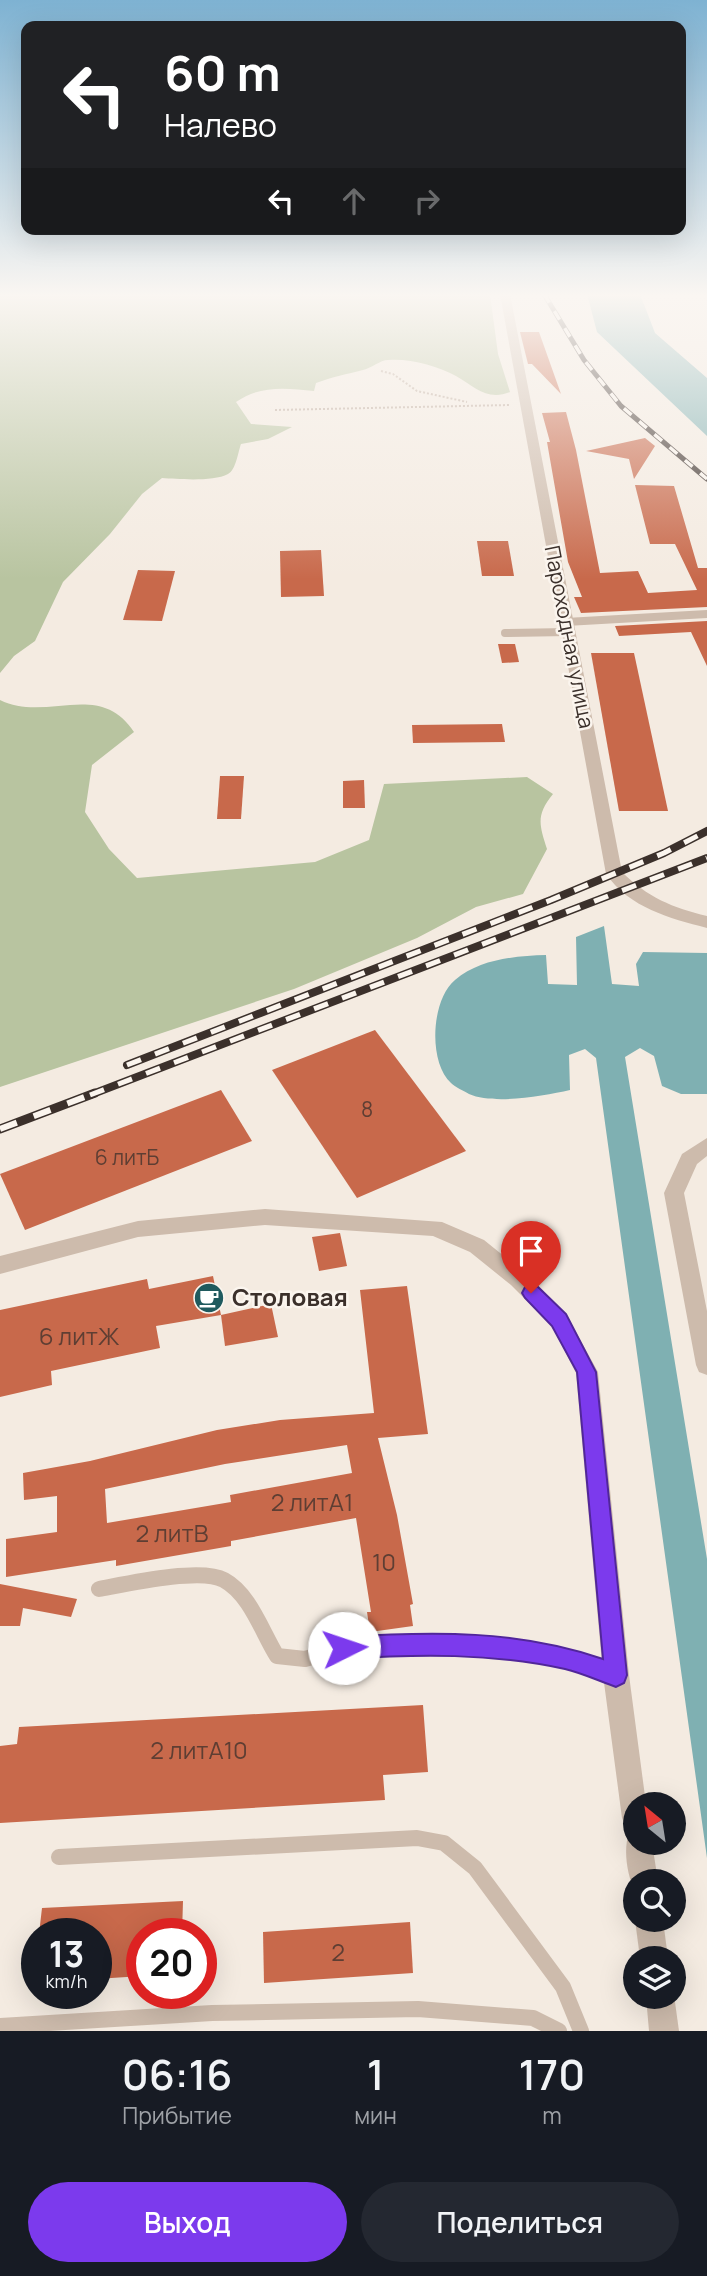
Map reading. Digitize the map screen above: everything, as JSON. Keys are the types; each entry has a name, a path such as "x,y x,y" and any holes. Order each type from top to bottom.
{"street":[{"name":"Пароходная улица","path":"523,389 614,874 640,900 659,909 707,922"},
{"path":"707,1145 689,1159 674,1193 707,1366"},
{"path":"0,1265 138,1229 265,1217 435,1228 477,1246 518,1279 559,1320 587,1372 616,1675 632,1792"},
{"path":"661,2009 664,2031"}],"lane":[{"path":"505,633 707,614"},
{"path":"99,1589 193,1574 223,1578 242,1598 277,1656 305,1659 344,1648 472,1643 566,1658 616,1675"},
{"path":"59,1857 417,1838 444,1843 475,1868 563,1987 581,2031"},
{"path":"0,2026 212,2013 418,2009 533,2018 559,2031"}],"path":[{"path":"412,389 472,403"},
{"path":"275,410 340,407 388,410 472,403 526,405"}],"green space":[{"path":"0,389 315,389 314,391 264,390 236,402 251,424 292,427 268,439 241,444 231,472 222,477 162,478 142,494 110,534 63,582 35,641 14,656 0,673"},
{"path":"477,389 509,389 510,392 495,395"},
{"path":"0,700 18,706 89,705 105,708 120,716 134,732 92,765 85,812 109,849 137,878 315,862 369,840 384,784 527,777 553,794 544,808 541,820 547,849 523,894 476,907 417,938 294,989 0,1087"}],"water":[{"path":"657,389 707,389 707,436"},
{"path":"604,926 612,984 639,986 636,964 643,952 707,953 707,1094 681,1094 662,1086 654,1056 640,1048 625,1057 707,1559 707,1858 596,1058 585,1049 569,1055 570,1090 533,1097 492,1099 469,1094 451,1083 439,1061 436,1046 435,1031 441,1002 455,980 487,963 522,956 546,955 548,984 577,985 576,937"}],"building":[{"path":"566,412 600,573 638,571 648,593 697,590 675,544 650,544 635,485 674,486 698,568 707,568 707,607 581,613 574,597 582,597 568,562 547,442 550,442 542,413"},
{"path":"645,438 655,446 634,479 629,459 586,451"},
{"path":"477,541 508,541 514,576 482,576"},
{"path":"321,550 324,596 281,597 280,551"},
{"path":"138,570 175,571 162,621 123,620"},
{"path":"707,621 707,666 691,632 619,636 615,626"},
{"path":"498,644 515,644 519,662 502,663"},
{"path":"591,653 634,653 668,811 619,811"},
{"path":"502,724 505,742 413,743 412,725"},
{"path":"220,776 244,776 241,819 217,819"},
{"path":"364,780 365,808 343,808 343,781"},
{"path":"375,1030 466,1151 357,1198 272,1070"},
{"path":"221,1090 252,1141 25,1230 0,1174"},
{"path":"340,1233 347,1266 319,1271 312,1237"},
{"path":"213,1276 221,1315 156,1326 160,1348 51,1371 52,1385 0,1397 0,1310 147,1279 149,1289"},
{"path":"407,1286 428,1434 378,1438 397,1515 413,1604 410,1605 413,1626 370,1632 367,1612 371,1612 356,1518 231,1541 231,1546 116,1566 116,1560 6,1577 6,1539 57,1532 57,1496 24,1500 23,1473 90,1461 217,1430 280,1420 374,1413 360,1290","holes":["347,1445 352,1473 230,1495 231,1502 107,1523 105,1489 225,1464"]},
{"path":"271,1304 278,1337 225,1346 221,1315"},
{"path":"0,1584 77,1599 71,1617 23,1608 20,1626 0,1626"},
{"path":"423,1705 428,1772 383,1775 385,1800 0,1823 0,1746 17,1744 19,1727"},
{"path":"183,1901 182,1918 126,1918 126,1977 112,1978 112,1918 41,1918 42,1908"},
{"path":"410,1922 413,1973 264,1983 263,1932"}],"railway":[{"path":"607,389 621,406 707,479"},
{"path":"127,1065 551,900 664,853 707,831"},
{"path":"90,1095 707,858"},
{"path":"0,1129 95,1093"}],"place":[{"name":"Столовая","path":"209,1298"}],"route":[{"path":"344,1648 472,1643 566,1658 616,1675 587,1372 559,1320 531,1293"}]}
